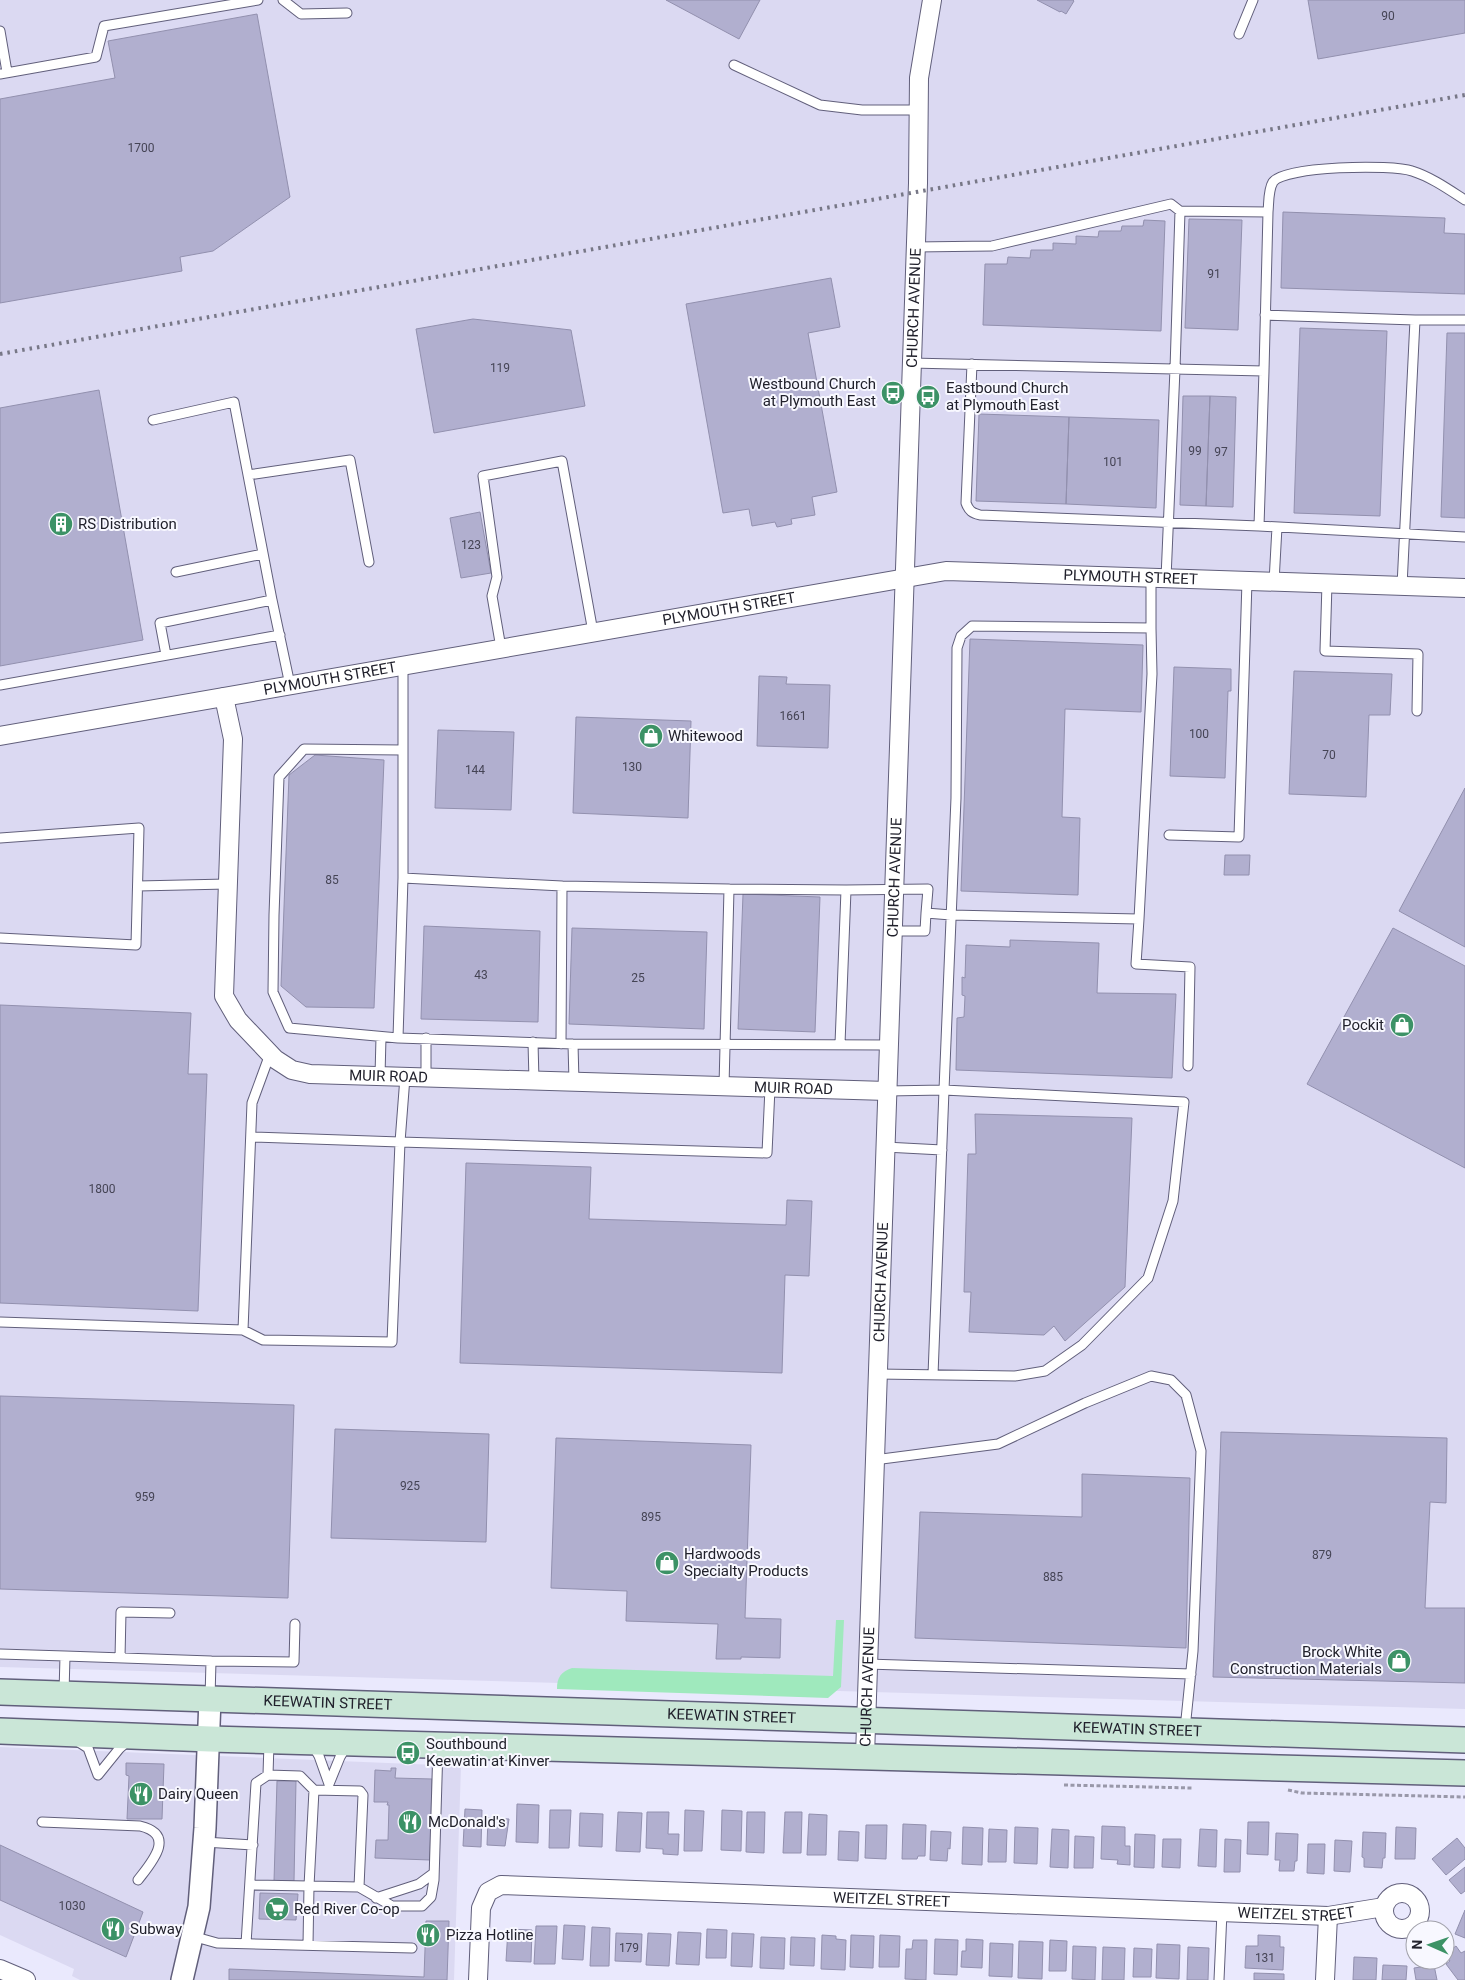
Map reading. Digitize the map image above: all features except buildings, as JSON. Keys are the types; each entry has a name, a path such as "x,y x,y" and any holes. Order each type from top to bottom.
{"main road":[{"name":"KEEWATIN STREET","path":"0,1692 1465,1740"},
{"path":"0,1731 210,1740 1465,1773"}],"street":[{"name":"CHURCH AVENUE","path":"865,1756 919,78 932,0"},
{"name":"PLYMOUTH STREET","path":"0,736 946,571 1465,588"},
{"name":"MUIR ROAD","path":"224,697 233,739 224,996 238,1020 270,1053 292,1070 310,1074 887,1091"},
{"path":"182,1980 199,1908 210,1740 210,1699"},
{"name":"WEITZEL STREET","path":"478,1980 481,1908 488,1892 502,1885 1328,1916 1384,1907"},
{"path":"1326,1980 1328,1916"},
{"path":"0,1969 26,1980"}],"lane":[{"path":"0,31 3,73 96,57 104,26 258,0"},
{"path":"282,0 302,14 347,13"},
{"path":"1240,34 1253,0"},
{"path":"734,65 820,105 862,110 919,110"},
{"path":"1259,526 1268,212 1270,191 1274,182 1281,176 1292,172 1351,167 1401,168 1436,181 1465,200"},
{"path":"915,247 992,246 1171,204 1180,211 1268,212"},
{"path":"1180,211 1168,523 1151,628 1152,674 1136,964 1190,967 1188,1066"},
{"path":"1265,315 1465,320"},
{"path":"1402,586 1415,320"},
{"path":"911,362 1264,371"},
{"path":"972,364 966,503 968,510 973,514 980,516 1259,526 1465,537"},
{"path":"153,420 234,402 290,685"},
{"path":"248,475 350,460 369,562"},
{"path":"501,648 492,596 492,588 497,577 483,476 562,461 593,632"},
{"path":"1274,582 1277,527"},
{"path":"176,572 263,554"},
{"path":"1169,835 1239,837 1247,581"},
{"path":"1327,583 1325,651 1418,654 1416,711"},
{"path":"166,655 160,623 272,600"},
{"path":"933,1375 956,798 957,648 961,636 972,626 1151,628"},
{"path":"0,685 280,635"},
{"path":"398,1038 403,878 403,666"},
{"path":"402,750 304,749 279,777 273,992 289,1028 381,1037 561,1044 889,1045"},
{"path":"0,838 139,828 136,945 0,938"},
{"path":"403,878 562,886 846,890 928,889 925,932 892,931"},
{"path":"138,886 227,884"},
{"path":"561,1044 562,886"},
{"path":"724,1086 729,889"},
{"path":"840,1044 846,890"},
{"path":"926,913 951,916 1139,919"},
{"path":"380,1076 381,1037"},
{"path":"426,1038 426,1078"},
{"path":"533,1042 534,1081"},
{"path":"573,1044 574,1082"},
{"path":"243,1330 252,1103 270,1053"},
{"path":"0,1322 243,1330 263,1340 392,1342 400,1142 405,1077"},
{"path":"251,1137 767,1153 770,1088"},
{"path":"877,1374 1014,1376 1045,1370 1082,1345 1148,1278 1173,1201 1184,1102 944,1090 887,1091"},
{"path":"885,1147 942,1150"},
{"path":"874,1460 998,1444 1151,1376 1171,1380 1186,1395 1201,1451 1193,1651 1185,1732"},
{"path":"120,1658 121,1612 170,1613"},
{"path":"0,1654 294,1662 295,1624"},
{"path":"64,1694 65,1656"},
{"path":"210,1661 210,1699"},
{"path":"868,1664 1191,1674"},
{"path":"65,1734 88,1748 98,1776 132,1736"},
{"path":"268,1775 269,1741"},
{"path":"311,1742 319,1756 329,1787"},
{"path":"329,1787 340,1756 348,1743"},
{"path":"250,1885 359,1887 392,1906 422,1906 431,1897 434,1880 438,1745"},
{"path":"246,1944 256,1783 268,1775 300,1776 314,1790 308,1945"},
{"path":"314,1790 329,1787 360,1792 363,1795 359,1887"},
{"path":"42,1822 150,1828 159,1839 158,1854 138,1880"},
{"path":"204,1842 253,1845"},
{"path":"376,1898 419,1884 434,1873"},
{"path":"1219,1980 1222,1912"},
{"path":"192,1936 217,1943 412,1948"}],"shaded area":[{"path":"0,0 1465,0 1465,1709 0,1667"},
{"path":"0,1747 461,1766 454,1980 80,1980 72,1976 74,1969 0,1935"}],"green space":[{"path":"836,1620 844,1620 841,1687 828,1698 557,1689 560,1675 572,1668 833,1676"}],"railway":[{"path":"0,354 1465,95"}],"place":[{"name":"Westbound Church at Plymouth East","path":"893,393"},
{"name":"Eastbound Church at Plymouth East","path":"928,397"},
{"name":"RS Distribution","path":"61,524"},
{"name":"Whitewood","path":"651,736"},
{"name":"Pockit","path":"1402,1025"},
{"name":"Hardwoods Specialty Products","path":"667,1563"},
{"name":"Brock White Construction Materials","path":"1399,1661"},
{"name":"Southbound Keewatin at Kinver","path":"408,1753"},
{"name":"Dairy Queen","path":"141,1794"},
{"name":"McDonald's","path":"410,1822"},
{"name":"Red River Co-op","path":"277,1909"},
{"name":"Subway","path":"113,1929"},
{"name":"Pizza Hotline","path":"428,1935"}]}
